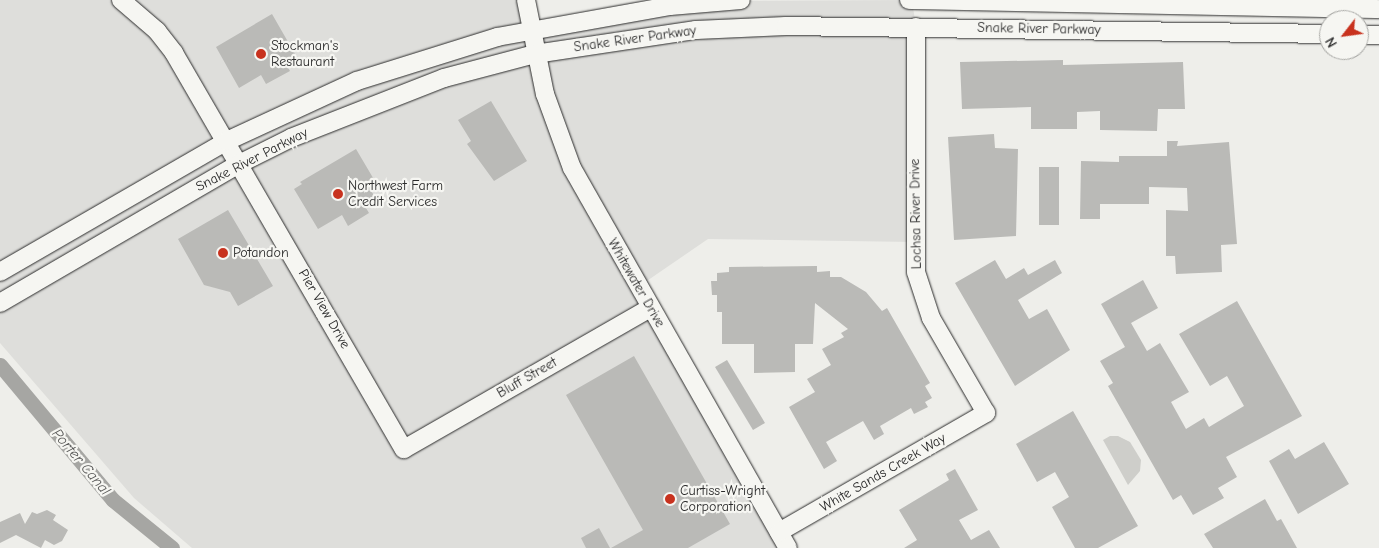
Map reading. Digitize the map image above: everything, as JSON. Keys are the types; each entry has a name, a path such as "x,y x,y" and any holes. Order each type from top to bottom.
{"street":[{"name":"Pier View Drive","path":"121,0 157,31 174,52 241,163 404,449"},
{"name":"Whitewater Drive","path":"526,0 535,54 566,155 650,308 788,548"},
{"name":"Snake River Parkway","path":"0,272 227,141 310,100 385,71 497,37 670,6 741,0"},
{"name":"Snake River Parkway","path":"908,0 1055,1 1379,9"},
{"name":"Snake River Parkway","path":"0,303 241,163 298,135 444,78 535,54 696,30 786,26 1319,34"},
{"name":"Lochsa River Drive","path":"916,28 916,272 931,318 986,413"},
{"name":"Bluff Street","path":"404,449 650,308"},
{"name":"White Sands Creek Way","path":"779,532 986,413"}],"shaded area":[{"path":"0,0 526,0 531,31 714,1 912,0 916,27 914,242 708,239 638,287 788,548 192,548 134,498 0,343"},
{"path":"1110,436 1118,436 1130,442 1141,460 1140,471 1128,485 1103,440"}],"building":[{"path":"272,14 295,54 284,61 290,71 266,84 261,75 239,88 216,47"},
{"path":"1063,60 1063,65 1183,62 1185,109 1158,109 1157,131 1100,130 1100,111 1077,112 1077,129 1031,129 1031,107 962,109 960,62"},
{"path":"491,101 527,161 494,181 467,144 471,141 458,120"},
{"path":"994,134 995,148 1018,149 1016,236 954,240 948,137"},
{"path":"1167,141 1178,141 1177,146 1229,142 1237,244 1221,245 1222,272 1176,274 1175,256 1166,256 1166,210 1188,211 1187,188 1149,187 1149,204 1100,204 1100,219 1080,219 1081,161 1119,162 1119,156 1167,156"},
{"path":"356,149 379,188 372,192 374,196 363,203 369,213 348,226 342,215 318,229 294,189 302,184 300,182"},
{"path":"1039,167 1059,167 1059,225 1039,225"},
{"path":"228,210 273,286 238,306 230,292 204,285 178,239"},
{"path":"995,260 1006,279 1024,268 1028,275 1055,260 1062,273 1018,300 1029,319 1047,309 1070,350 1015,386 955,283"},
{"path":"817,266 817,272 830,271 830,277 841,277 866,292 882,311 887,308 930,383 925,386 932,398 925,402 928,407 914,414 911,408 880,426 884,434 874,440 863,421 826,442 837,461 824,469 789,407 815,392 807,379 831,365 822,349 844,337 841,333 848,329 815,303 813,344 795,344 795,372 754,373 754,344 722,344 722,312 717,312 717,295 712,295 711,281 717,281 717,273 729,272 729,267"},
{"path":"1143,280 1158,308 1131,323 1147,351 1160,343 1189,392 1171,402 1186,429 1204,418 1209,427 1244,406 1227,376 1210,386 1179,334 1237,301 1302,416 1226,457 1237,477 1218,488 1224,498 1193,515 1181,495 1173,500 1108,386 1113,383 1100,361 1125,347 1101,304"},
{"path":"634,356 730,524 688,548 611,548 643,530 566,395"},
{"path":"727,360 765,423 753,430 715,367"},
{"path":"1073,411 1138,526 1098,548 1075,548 1052,507 1069,497 1055,472 1037,482 1016,444"},
{"path":"1324,442 1349,484 1298,514 1269,461 1289,449 1295,459"},
{"path":"955,469 978,510 959,520 971,540 989,530 1000,548 904,548 917,540 899,510 949,480 946,474"},
{"path":"1265,499 1277,521 1281,519 1297,548 1213,548 1204,534"},
{"path":"47,510 56,515 53,520 68,530 62,541 54,545 45,540 41,548 16,535 0,543 0,522 20,513 25,524 32,512 37,514"},
{"path":"599,528 610,548 586,548 581,538"}],"waterway":[{"name":"Porter Canal","path":"0,365 113,500 172,548"}],"place":[{"name":"Stockman's Restaurant","path":"261,54"},
{"name":"Northwest Farm Credit Services","path":"338,194"},
{"name":"Potandon","path":"223,253"},
{"name":"Curtiss-Wright Corporation","path":"670,499"}]}
